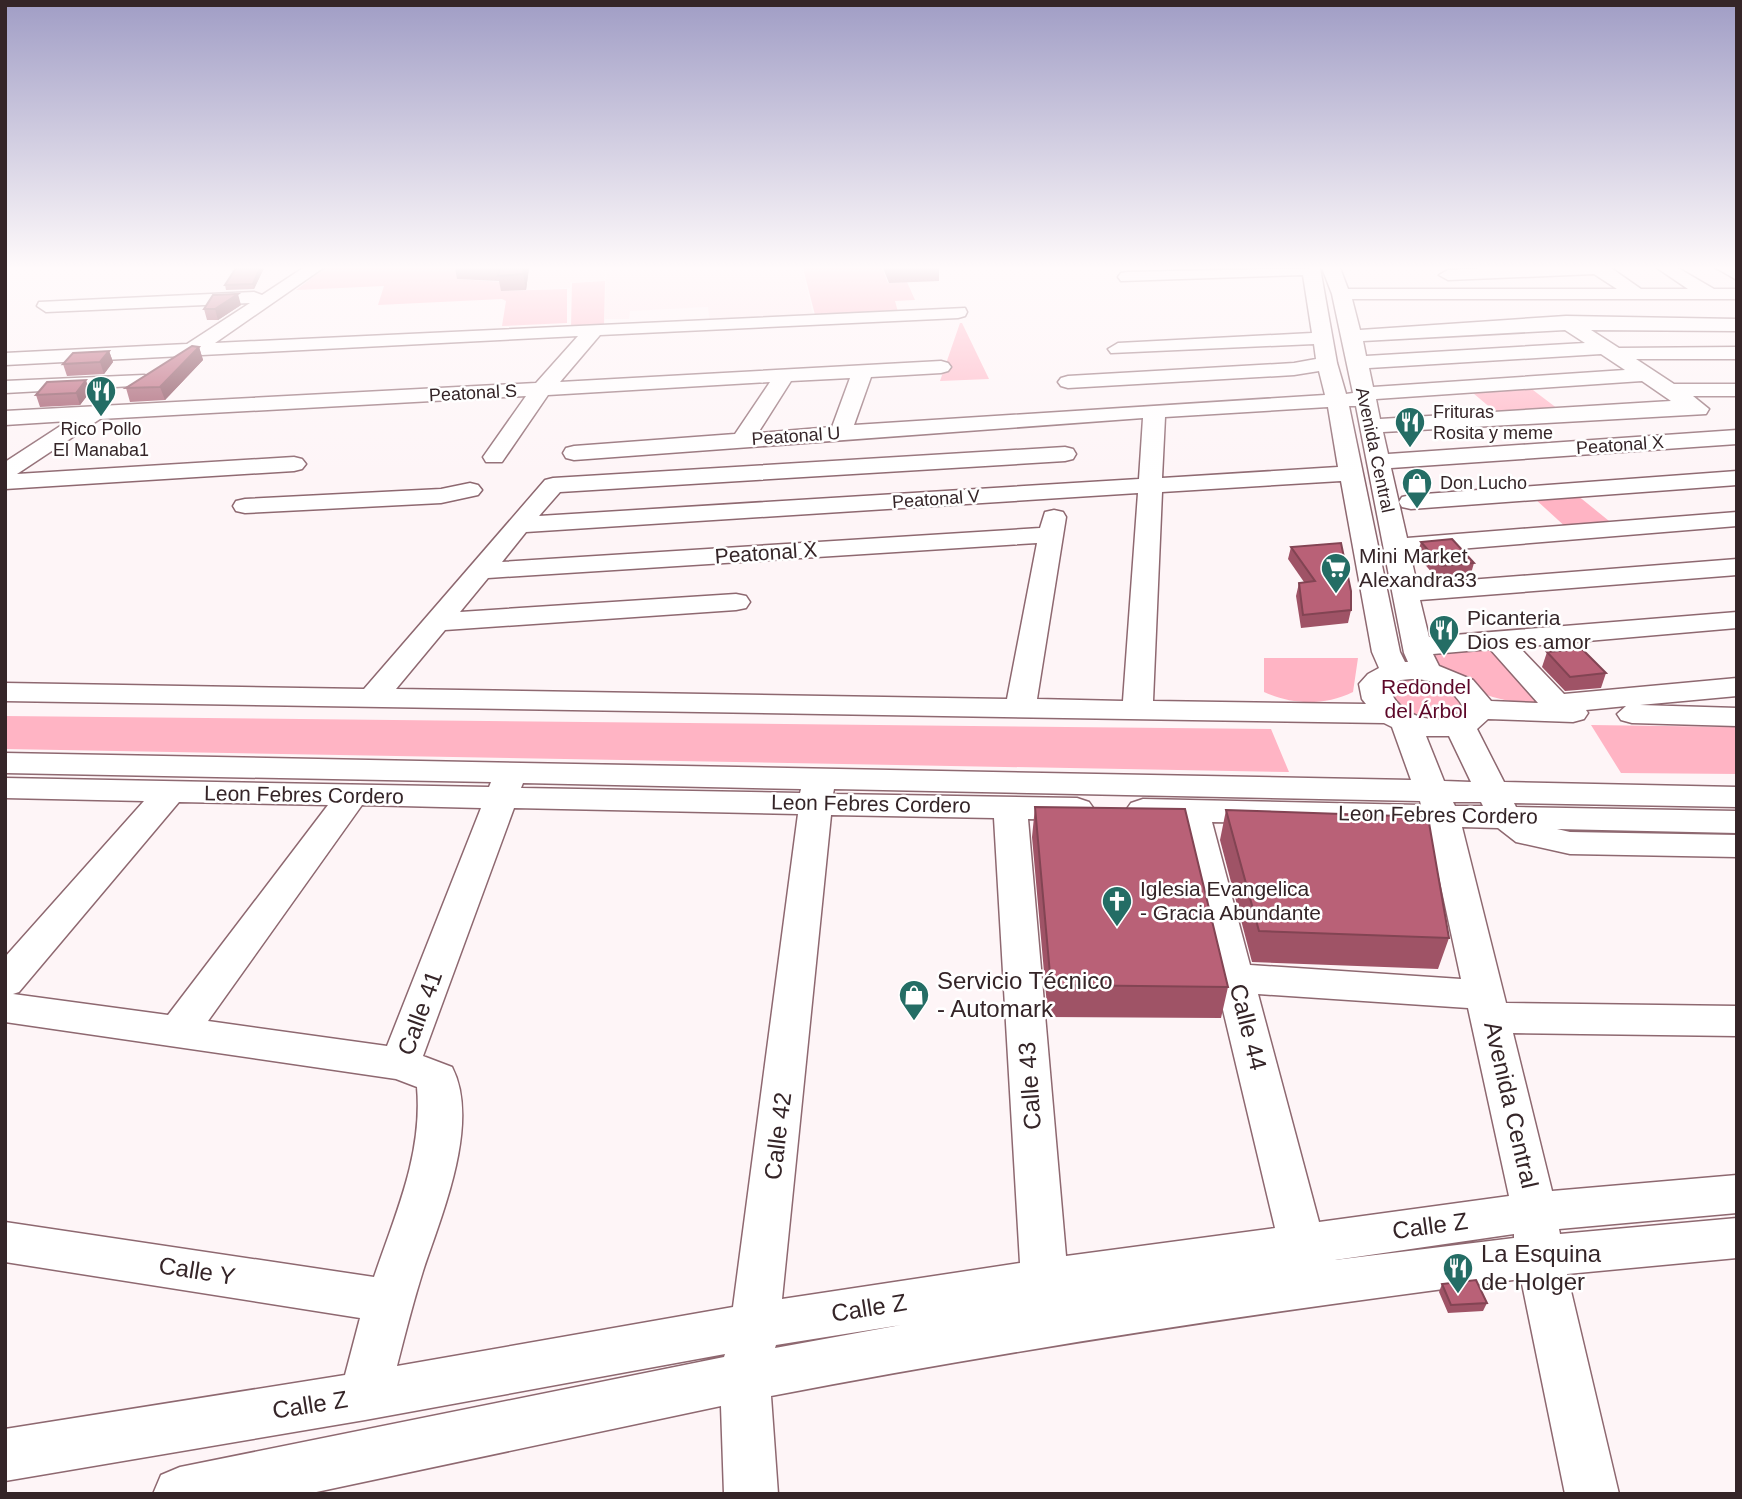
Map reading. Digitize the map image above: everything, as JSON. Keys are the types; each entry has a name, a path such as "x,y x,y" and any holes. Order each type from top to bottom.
{"street":[{"path":"5,472 209,338"},
{"path":"5,359 441,338"},
{"path":"494,457 541,390 587,338"},
{"path":"1118,349 1325,338"},
{"name":"Avenida Central","path":"1325,338 1327,363 1337,401 1386,652 1395,672 1382,677 1374,684 1373,694 1378,704 1398,718 1438,803 1488,1007 1592,1494"},
{"name":"Avenida Central","path":"1352,338 1406,593 1423,660"},
{"path":"1589,338 1736,434"},
{"path":"1356,363 1608,351 1737,353"},
{"path":"1068,382 1294,369 1327,363"},
{"name":"Peatonal S","path":"5,418 940,367"},
{"path":"833,467 833,433 863,371"},
{"path":"741,440 785,375"},
{"name":"Peatonal U","path":"574,453 1018,420 1337,401 1645,375"},
{"path":"5,387 144,381"},
{"path":"1668,390 1737,390"},
{"path":"1370,426 1693,406"},
{"path":"1138,709 1154,411"},
{"name":"Peatonal X","path":"1378,462 1736,434"},
{"path":"374,696 553,485 1065,454"},
{"path":"5,482 294,464"},
{"path":"801,469 807,507"},
{"name":"Peatonal V","path":"520,525 1351,473"},
{"path":"1412,502 1737,478"},
{"path":"245,506 441,496 470,490"},
{"path":"1021,707 1058,491"},
{"path":"1396,546 1737,519"},
{"name":"Peatonal X","path":"481,571 1051,535"},
{"path":"1406,593 1737,567"},
{"path":"437,622 736,602"},
{"path":"1395,672 1423,660 1499,642 1737,620"},
{"path":"1499,642 1556,704 1737,687"},
{"path":"1423,660 1474,696 1470,718 1498,804 1528,834 1570,843 1737,846"},
{"path":"5,692 1138,709 1398,718 1434,728 1470,718 1737,717"},
{"name":"Leon Febres Cordero","path":"7,771 505,786 1498,804 1737,797"},
{"name":"Leon Febres Cordero","path":"7,771 169,793 351,797 505,786"},
{"name":"Calle 41","path":"365,1396 389,1301 435,1160 441,1100 437,1078 400,1065 505,786"},
{"name":"Leon Febres Cordero","path":"817,790 1010,808 1192,810 1438,803"},
{"name":"Calle 42","path":"751,1494 745,1377 755,1326 817,790"},
{"path":"5,982 169,793"},
{"path":"178,1032 351,797"},
{"name":"Leon Febres Cordero","path":"1498,804 1737,822"},
{"name":"Calle 43","path":"1010,808 1045,1280"},
{"name":"Calle 44","path":"1192,810 1302,1243"},
{"path":"1236,978 1488,1007 1737,1021"},
{"path":"5,1007 400,1065"},
{"name":"Calle Z","path":"180,1494 745,1377 991,1331 1264,1290 1737,1194"},
{"name":"Calle Z","path":"5,1455 365,1396 755,1326 1302,1243 1537,1234 1737,1238"},
{"name":"Calle Y","path":"5,1242 389,1301"}],"green space":[{"path":"955,338 969,338 989,379 940,381"},
{"path":"1528,388 1562,412 1499,415 1473,393"},
{"path":"1577,495 1614,525 1569,530 1534,498"},
{"path":"1496,646 1548,704 1520,703 1467,687 1441,670 1427,649"},
{"path":"1264,658 1358,658 1353,692 1331,700 1308,702 1264,692"},
{"name":"Redondel del Árbol","path":"1398,674 1452,682 1468,715 1437,725 1399,715 1384,681"},
{"path":"5,716 1271,729 1289,772 5,749"},
{"path":"1591,725 1737,727 1737,774 1621,773"}],"building":[{"path":"192,346 199,347 160,387 126,388"},
{"path":"109,351 100,362 63,364 73,353"},
{"path":"86,380 76,393 36,395 47,382"},
{"path":"1452,539 1474,563 1442,566 1421,542"},
{"path":"1341,543 1351,591 1351,610 1303,615 1299,583 1315,581 1291,547"},
{"path":"1582,649 1606,673 1570,677 1547,652"},
{"name":"Iglesia Evangelica - Gracia Abundante","path":"1035,807 1185,809 1228,987 1051,985"},
{"path":"1226,810 1428,817 1449,938 1259,931"},
{"path":"1476,1280 1487,1303 1451,1305 1442,1284"}],"place":[{"name":"Rico Pollo El Manaba1","path":"101,418"},
{"name":"Frituras Rosita y meme","path":"1410,449"},
{"name":"Don Lucho","path":"1417,510"},
{"name":"Mini Market Alexandra33","path":"1336,595"},
{"name":"Picanteria Dios es amor","path":"1444,657"},
{"name":"Iglesia Evangelica - Gracia Abundante","path":"1117,928"},
{"name":"Servicio Técnico - Automark","path":"914,1022"},
{"name":"La Esquina de Holger","path":"1458,1295"}]}
